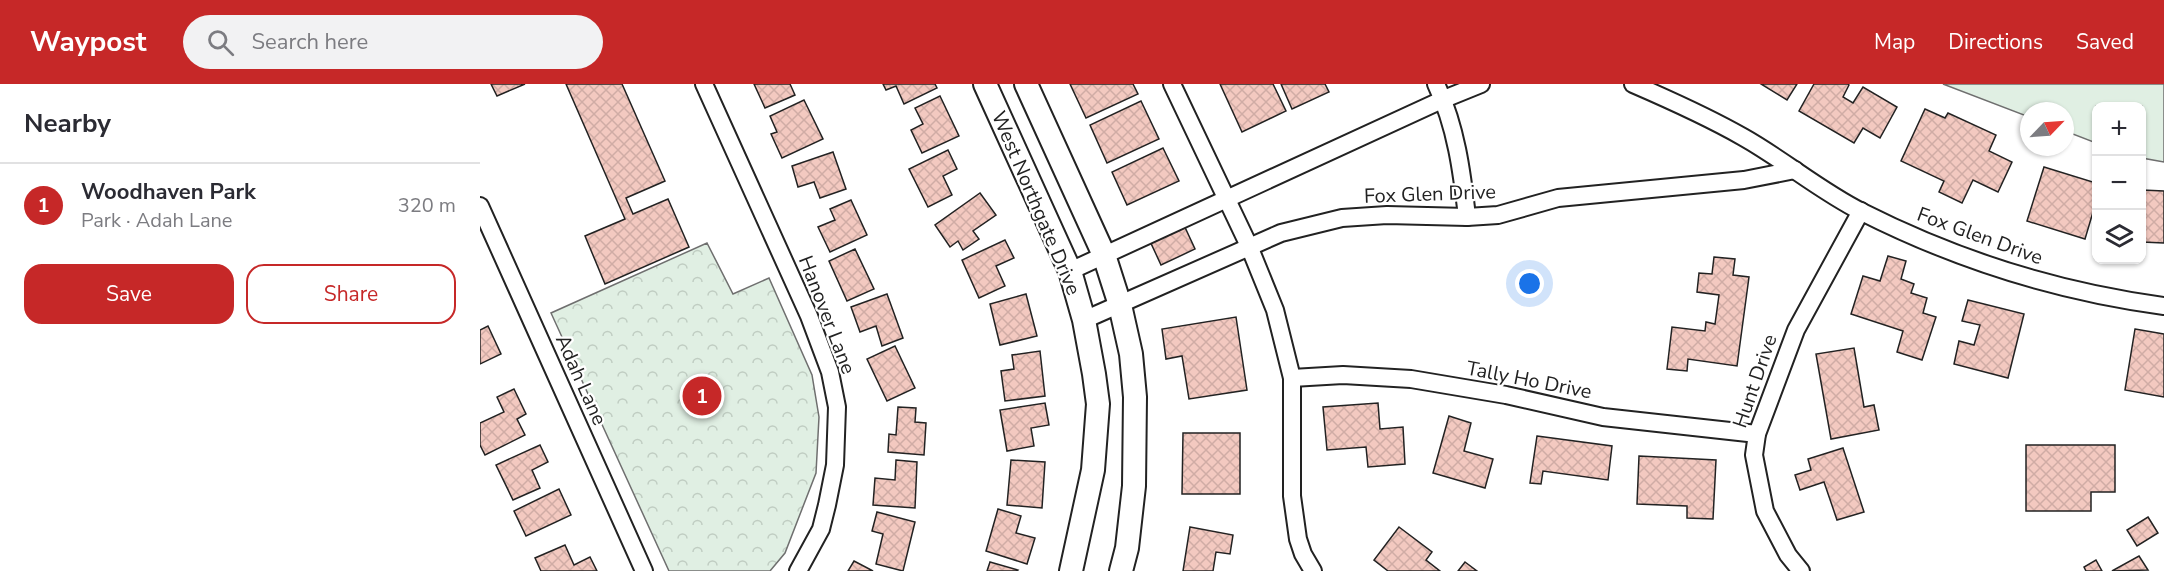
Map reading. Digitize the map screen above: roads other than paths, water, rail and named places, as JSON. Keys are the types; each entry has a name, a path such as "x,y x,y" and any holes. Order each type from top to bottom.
{"main road":[{"name":"West Northgate Drive","path":"985,84 1070,270 1084,320 1095,374 1098,404 1093,470 1071,571"},
{"name":"West Northgate Drive","path":"1026,84 1104,255 1120,305 1131,354 1136,430 1134,486 1127,548 1121,571"}],"street":[{"name":"Hanover Lane","path":"704,84 809,316 830,372 837,407 835,465 827,505 821,529 798,571"},
{"path":"1172,84 1248,246 1275,310 1292,378 1292,496 1298,540 1313,571"},
{"path":"1070,270 1226,198 1440,92 1481,84"},
{"name":"Fox Glen Drive","path":"1633,84 1743,137 1861,212 1933,244 2013,274 2084,293 2164,306"},
{"path":"1440,92 1461,163 1467,217"},
{"name":"Fox Glen Drive","path":"1084,320 1248,246 1281,233 1342,218 1387,215 1467,217 1498,215 1558,198 1744,180 1795,170"},
{"name":"Adah Lane","path":"480,206 644,571"},
{"name":"Hunt Drive","path":"1801,571 1788,555 1765,511 1754,455 1757,434 1796,330 1861,212"},
{"name":"Tally Ho Drive","path":"1292,378 1343,375 1411,379 1506,395 1603,417 1757,434"}],"place":[{"name":"Woodhaven Park","path":"702,396"}]}
